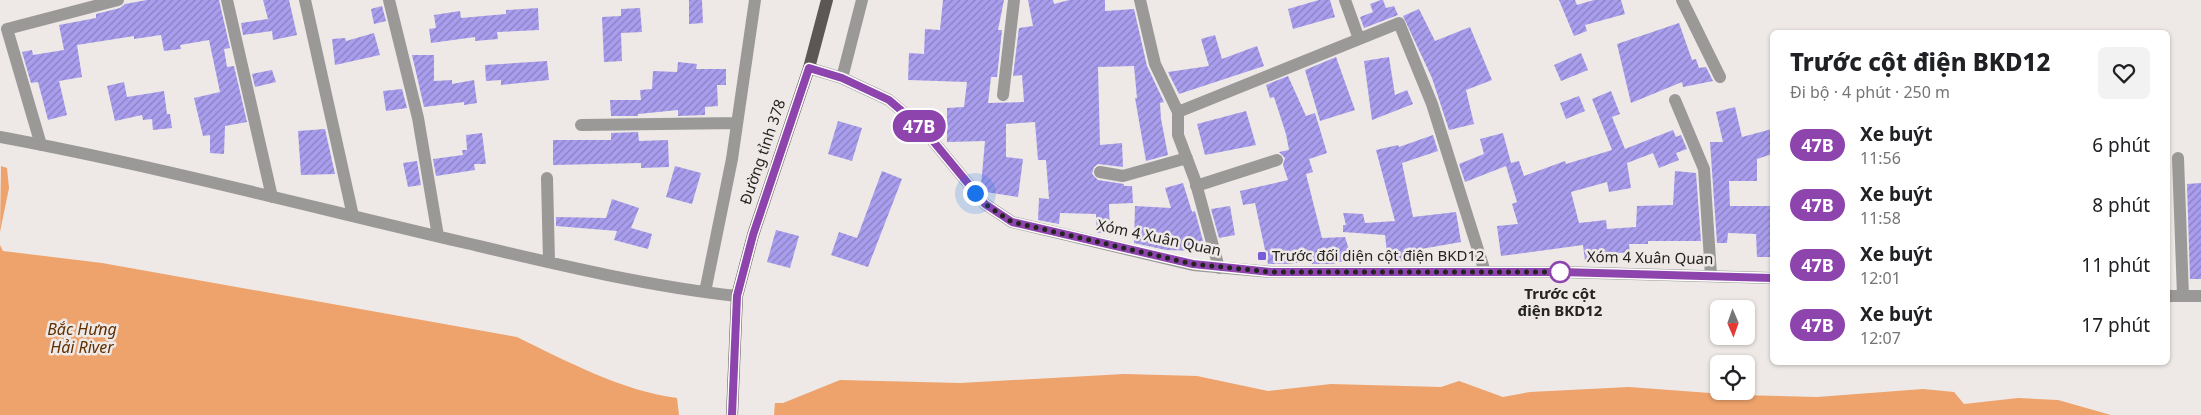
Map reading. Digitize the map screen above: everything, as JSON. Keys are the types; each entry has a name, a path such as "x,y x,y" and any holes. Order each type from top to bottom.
{"main road":[{"name":"Đường tỉnh 378","path":"732,415 737,296 753,235 809,68 827,0"}],"street":[{"path":"42,145 7,29 118,0"},
{"path":"227,0 272,198"},
{"path":"305,0 352,216"},
{"path":"389,0 418,118 438,236"},
{"path":"704,292 737,123 755,0"},
{"path":"842,78 862,0"},
{"path":"1003,95 1014,0"},
{"path":"1140,0 1155,64 1178,112 1178,135 1196,186 1219,268"},
{"path":"1345,0 1359,39"},
{"path":"1682,0 1720,77"},
{"path":"1178,112 1399,23 1432,104 1485,272"},
{"name":"Xóm 4 Xuân Quan","path":"809,68 842,78 889,100 924,130 985,204 1012,222 1193,264 1219,268 1335,273 1485,272 1711,275 1770,278"},
{"path":"1675,100 1704,169 1711,275"},
{"path":"581,125 737,123"},
{"path":"0,137 42,145 548,262 704,292 737,296"},
{"path":"1100,172 1123,176 1187,158"},
{"path":"2178,158 2183,296"},
{"path":"1196,186 1277,160"},
{"path":"547,178 548,262"},
{"path":"2170,296 2201,296"}],"water":[{"path":"1,166 7,168 9,188 0,232"},
{"name":"Bắc Hưng Hải River","path":"0,245 3,251 102,263 517,337 595,374 657,395 677,398 679,415 0,415"},
{"path":"1124,374 1197,376 1268,391 1331,384 1441,387 1459,381 1503,397 1530,392 1629,387 1710,393 1710,400 1755,400 1755,395 1817,397 1923,389 1954,392 1964,404 2018,398 2058,400 2111,415 774,415 775,403 783,403 840,380 960,383"}],"building":[{"path":"147,0 219,0 230,48 224,49 227,67 234,66 247,122 225,126 224,154 210,153 210,135 203,136 194,98 220,92 209,40 180,45 181,49 164,51 161,35 134,39 134,36 77,45 82,77 59,81 67,115 48,120 38,82 31,83 22,52 32,50 33,55 64,50 59,25 96,18 96,14 120,8 125,4"},
{"path":"263,0 289,0 297,35 273,40 272,31 243,35 241,23 268,19"},
{"path":"689,0 702,0 703,23 689,24"},
{"path":"943,0 1004,0 998,30 1002,30 997,77 991,77 988,103 1024,102 1022,75 1013,76 1019,28 1033,26 1028,0 1053,0 1054,4 1069,0 1105,0 1105,11 1134,9 1147,66 1164,102 1160,103 1161,119 1168,155 1146,161 1135,98 1137,98 1134,66 1098,67 1100,145 1122,143 1123,167 1098,164 1094,167 1092,174 1098,180 1132,186 1133,203 1109,204 1110,232 1097,233 1096,214 1060,213 1059,224 1038,220 1039,198 1049,199 1046,160 1038,160 1035,122 1006,124 1006,157 1023,159 1018,197 986,192 981,186 985,141 947,142 947,108 964,107 967,82 908,80 909,53 924,54 925,29 940,30"},
{"path":"1319,0 1330,0 1335,17 1293,29 1288,9"},
{"path":"1383,0 1386,8 1394,6 1398,15 1364,28 1360,17 1373,12 1370,4"},
{"path":"1559,0 1575,0 1577,5 1594,0 1621,0 1625,14 1585,25 1587,31 1574,36"},
{"path":"382,6 386,21 374,24 371,9"},
{"path":"538,8 539,30 497,32 498,39 475,41 475,37 431,43 429,29 436,28 434,15 460,11 461,18 506,14 506,10"},
{"path":"640,8 642,32 621,33 622,61 604,62 602,17 621,16 621,9"},
{"path":"1419,9 1435,41 1470,27 1492,80 1466,90 1474,124 1449,130 1432,78 1403,16"},
{"path":"1679,23 1692,60 1696,59 1699,68 1706,67 1713,81 1683,87 1682,82 1631,103 1617,44"},
{"path":"374,33 380,55 335,65 332,39 345,38 346,41"},
{"path":"1215,35 1222,59 1257,46 1264,66 1179,94 1168,72 1209,66 1201,39"},
{"path":"1581,53 1588,70 1561,81 1554,65"},
{"path":"412,55 434,55 434,81 452,80 452,84 474,80 477,103 464,105 464,102 424,107"},
{"path":"1336,57 1355,110 1320,121 1305,70"},
{"path":"1389,57 1395,95 1407,90 1413,104 1372,120 1364,61"},
{"path":"547,61 549,80 501,85 501,80 486,81 485,65"},
{"path":"678,62 697,64 696,69 726,69 726,85 717,85 718,106 705,107 705,115 678,116 678,110 638,114 638,116 611,116 610,100 641,100 640,90 652,89 653,71 677,72"},
{"path":"272,70 276,82 255,87 252,74"},
{"path":"1288,76 1306,116 1315,113 1327,153 1309,159 1313,172 1306,174 1322,238 1345,237 1352,259 1332,264 1312,264 1311,260 1290,264 1268,264 1255,203 1243,205 1240,191 1288,180 1283,165 1285,158 1279,152 1289,150 1286,134 1274,97 1270,98 1266,85"},
{"path":"124,82 127,97 164,91 167,114 170,114 172,128 153,130 152,119 143,120 142,115 115,121 107,86"},
{"path":"402,89 407,108 386,111 383,91"},
{"path":"1611,91 1620,114 1612,117 1625,149 1673,130 1676,137 1681,135 1687,149 1676,153 1679,160 1659,168 1653,153 1627,163 1631,188 1609,192 1607,182 1571,192 1579,223 1606,220 1607,229 1636,227 1637,206 1673,205 1675,171 1696,173 1701,241 1648,241 1648,244 1629,244 1630,252 1597,255 1598,259 1585,261 1583,245 1501,256 1497,226 1518,224 1512,204 1517,202 1506,166 1465,182 1459,164 1484,154 1480,139 1503,133 1511,163 1519,161 1524,176 1565,161 1566,164 1612,150 1592,99"},
{"path":"1579,96 1585,111 1566,119 1560,103"},
{"path":"1735,107 1742,137 1770,130 1770,155 1757,159 1757,181 1729,181 1730,206 1770,206 1770,257 1757,257 1756,234 1728,233 1727,243 1717,243 1710,142 1723,142 1716,112"},
{"path":"1246,111 1256,145 1205,155 1197,124"},
{"path":"838,121 862,128 852,161 828,154"},
{"path":"325,129 335,174 301,175 298,131"},
{"path":"638,132 639,141 668,140 669,167 641,168 641,163 553,165 553,140 611,140 611,133"},
{"path":"482,133 486,164 474,164 475,170 436,176 433,159 463,155 462,150 467,150 466,135"},
{"path":"1433,135 1438,151 1402,163 1413,217 1456,212 1461,242 1404,252 1405,261 1388,262 1385,235 1343,232 1343,225 1346,225 1343,213 1363,214 1365,223 1395,221 1376,150 1398,145 1399,147"},
{"path":"417,161 421,185 408,187 403,163"},
{"path":"675,166 701,173 692,204 666,197"},
{"path":"882,171 902,179 868,267 831,255 839,232 857,238"},
{"path":"1183,183 1192,212 1195,211 1203,241 1196,242 1196,251 1166,250 1134,243 1135,206 1171,208 1165,188"},
{"path":"2201,183 2201,279 2190,279 2187,184"},
{"path":"612,199 639,208 631,228 652,234 648,249 614,240 617,231 556,226 556,217 606,218"},
{"path":"1230,206 1235,235 1219,238 1211,209"},
{"path":"776,230 799,236 790,268 767,262"}],"bus line":[{"name":"47B","path":"732,415 737,296 753,235 809,68 842,78 889,100 924,130 985,204 1012,222 1193,264 1271,272 1561,272 1770,278"}],"place":[{"name":"Trước đối diện cột điện BKD12","path":"1262,256"},
{"name":"Trước cột điện BKD12","path":"1560,272"}],"route":[{"path":"975,193 985,204 1012,222 1193,264 1219,268 1271,272 1344,273 1560,272"}]}
